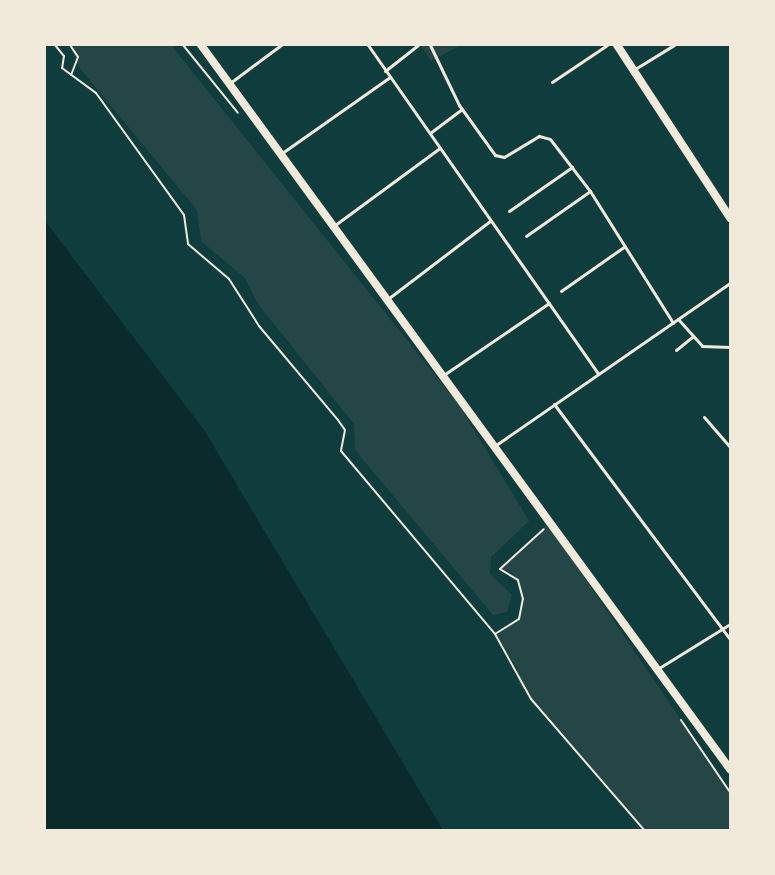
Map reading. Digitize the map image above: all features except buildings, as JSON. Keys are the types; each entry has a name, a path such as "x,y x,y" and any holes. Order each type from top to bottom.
{"street":[{"path":"201,45 445,374 730,769"},
{"path":"617,45 730,219"}],"lane":[{"path":"230,83 281,45"},
{"path":"368,45 597,373"},
{"path":"386,70 418,45"},
{"path":"430,45 462,108 500,158 544,136 572,166 673,323"},
{"path":"552,82 607,45"},
{"path":"634,70 674,45"},
{"path":"282,153 390,76"},
{"path":"429,133 462,108"},
{"path":"335,225 440,148"},
{"path":"508,211 572,166"},
{"path":"526,236 590,191"},
{"path":"389,298 490,221"},
{"path":"561,291 625,246"},
{"path":"495,446 597,373 730,283"},
{"path":"445,374 549,303"},
{"path":"678,320 706,347 730,346"},
{"path":"676,350 693,336"},
{"path":"554,404 730,639"},
{"path":"704,417 730,447"},
{"path":"659,668 730,624"}],"path":[{"path":"55,45 64,56 62,68 96,93 184,215 188,244 229,279 259,326 338,420 345,430 341,451 495,634 518,668 519,684 644,830"},
{"path":"70,45 78,57 71,75"},
{"path":"495,634 519,619 524,599 518,580 500,569 548,524"}],"shaded area":[{"path":"70,45 171,45 459,405 529,521 491,557 490,574 512,595 507,612 493,615 355,450 354,424 258,304 245,278 201,241 197,210 78,66"},
{"path":"421,45 461,45 431,61"},
{"path":"45,221 204,430 443,830 45,830"},
{"path":"548,524 730,792 730,830 644,830 519,684 517,668 495,634 519,619 522,590 512,573 500,569"}]}
